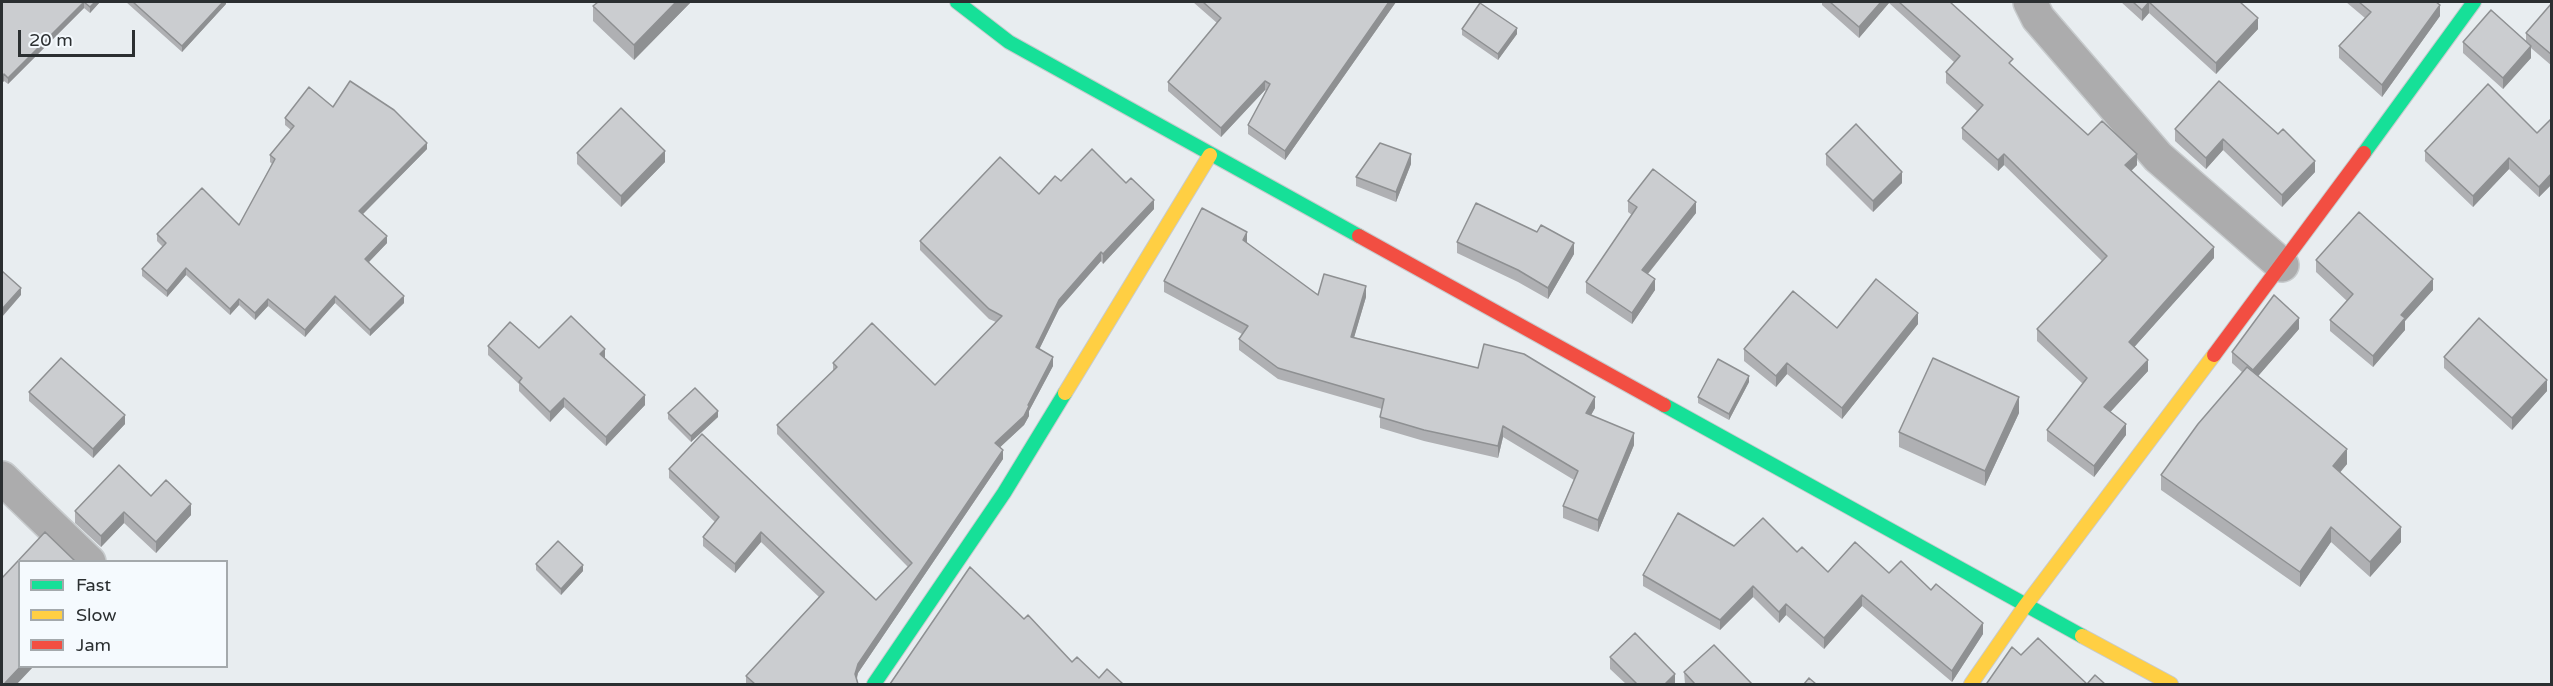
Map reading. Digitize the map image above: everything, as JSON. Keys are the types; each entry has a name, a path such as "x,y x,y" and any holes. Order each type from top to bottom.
{"street":[{"path":"957,2 1009,42 1209,155 2025,606 2171,684"},
{"path":"2030,2 2038,18 2158,157 2282,265"},
{"path":"1971,684 2025,606 2282,265 2474,2"},
{"path":"874,684 1004,493 1209,155"},
{"path":"2,478 88,560"}],"building":[{"path":"2,2 84,2 8,78 4,74 2,77"},
{"path":"84,2 95,2 90,7"},
{"path":"133,2 223,2 182,46"},
{"path":"598,2 676,2 634,45 593,6"},
{"path":"1203,2 1389,2 1285,151 1248,125 1270,84 1265,81 1221,128 1168,82 1221,18"},
{"path":"1830,2 1881,2 1859,27"},
{"path":"1899,2 1950,2 2013,59 2009,63 2088,135 2102,121 2137,154 2125,165 2214,247 2129,342 2148,360 2104,407 2126,424 2094,466 2047,430 2087,378 2037,329 2107,256 2004,154 1998,160 1962,128 1983,105 1946,72 1960,56"},
{"path":"2133,2 2149,2 2142,10"},
{"path":"2149,2 2240,2 2258,18 2216,63"},
{"path":"2359,2 2436,2 2440,5 2382,85 2339,46 2371,12"},
{"path":"1480,3 1517,28 1498,54 1462,29"},
{"path":"2552,4 2552,55 2526,33"},
{"path":"2491,10 2531,46 2503,78 2463,42"},
{"path":"350,81 394,110 427,143 359,211 387,236 365,259 404,296 370,330 335,296 305,330 268,299 255,313 239,299 230,309 186,268 167,291 142,269 166,243 157,234 202,188 239,225 275,159 270,155 294,126 285,118 309,87 333,107"},
{"path":"2219,81 2278,134 2283,129 2315,161 2282,195 2223,139 2206,158 2175,129"},
{"path":"2488,84 2537,133 2552,118 2552,173 2539,187 2509,158 2473,196 2425,151"},
{"path":"621,108 665,151 621,196 577,153"},
{"path":"1856,124 1902,172 1873,201 1826,154"},
{"path":"1380,143 1411,154 1396,192 1356,177"},
{"path":"1092,149 1126,183 1131,178 1154,200 1103,254 1101,252 1059,300 1036,347 1053,357 1024,416 995,443 1003,450 858,664 855,674 858,684 755,684 746,676 824,592 761,532 735,564 703,537 719,517 669,469 702,434 876,600 912,563 777,425 837,367 833,363 872,323 935,385 1002,316 989,309 920,241 1000,157 1039,194 1055,176 1061,181"},
{"path":"1653,169 1696,202 1642,270 1655,279 1632,313 1586,282 1637,207 1628,201"},
{"path":"1476,203 1537,232 1541,225 1574,243 1548,288 1518,270 1457,242"},
{"path":"1202,208 1247,232 1243,240 1318,295 1324,274 1366,286 1351,337 1478,368 1484,344 1524,354 1595,397 1586,413 1634,433 1598,520 1563,506 1578,471 1503,426 1498,446 1424,430 1380,417 1384,399 1278,368 1239,339 1248,326 1164,281"},
{"path":"2359,212 2433,279 2401,315 2405,318 2373,356 2330,320 2353,294 2316,260"},
{"path":"2,271 21,288 2,309"},
{"path":"1876,279 1918,313 1842,408 1787,363 1776,376 1744,349 1793,291 1837,328"},
{"path":"2274,295 2299,318 2253,370 2232,352"},
{"path":"571,316 605,349 600,354 645,395 606,437 564,398 550,412 519,382 522,378 488,346 510,322 539,348"},
{"path":"2479,318 2547,380 2512,418 2444,357"},
{"path":"61,358 125,415 93,449 29,392"},
{"path":"1933,358 2019,397 1985,471 1899,432"},
{"path":"1718,359 1749,376 1729,414 1698,397"},
{"path":"2247,367 2347,449 2333,466 2401,527 2370,562 2331,527 2300,572 2161,475 2198,424"},
{"path":"695,388 718,411 691,436 668,413"},
{"path":"119,465 151,496 166,480 191,504 156,542 124,512 101,536 75,511"},
{"path":"1678,513 1734,546 1763,518 1797,552 1802,547 1828,572 1855,542 1889,573 1901,561 1931,590 1936,584 1983,623 1952,671 1862,595 1824,638 1786,604 1779,612 1753,586 1720,620 1643,575"},
{"path":"45,532 74,560 19,560"},
{"path":"558,541 583,565 561,589 536,564"},
{"path":"18,561 19,668 4,684 2,684 2,578"},
{"path":"970,567 1024,619 1028,615 1072,662 1077,657 1099,678 1107,669 1123,684 890,684"},
{"path":"1635,633 1675,674 1665,684 1637,684 1610,657"},
{"path":"2038,638 2087,684 1987,683 2012,647 2021,655"},
{"path":"1714,645 1752,684 1695,684 1684,672"},
{"path":"2095,675 2105,684 2087,684"},
{"path":"1809,678 1816,684 1804,684"}],"traffic: fast":[{"path":"957,2 1009,42 1359,236"},
{"path":"2364,153 2474,2"},
{"path":"874,684 1004,493 1065,393"},
{"path":"1664,405 2082,636"}],"traffic: slow":[{"path":"1065,393 1210,155"},
{"path":"1971,684 2025,606 2214,355"},
{"path":"2082,636 2171,684"}],"traffic: jam":[{"path":"2214,355 2364,153"},
{"path":"1359,236 1664,405"}]}
